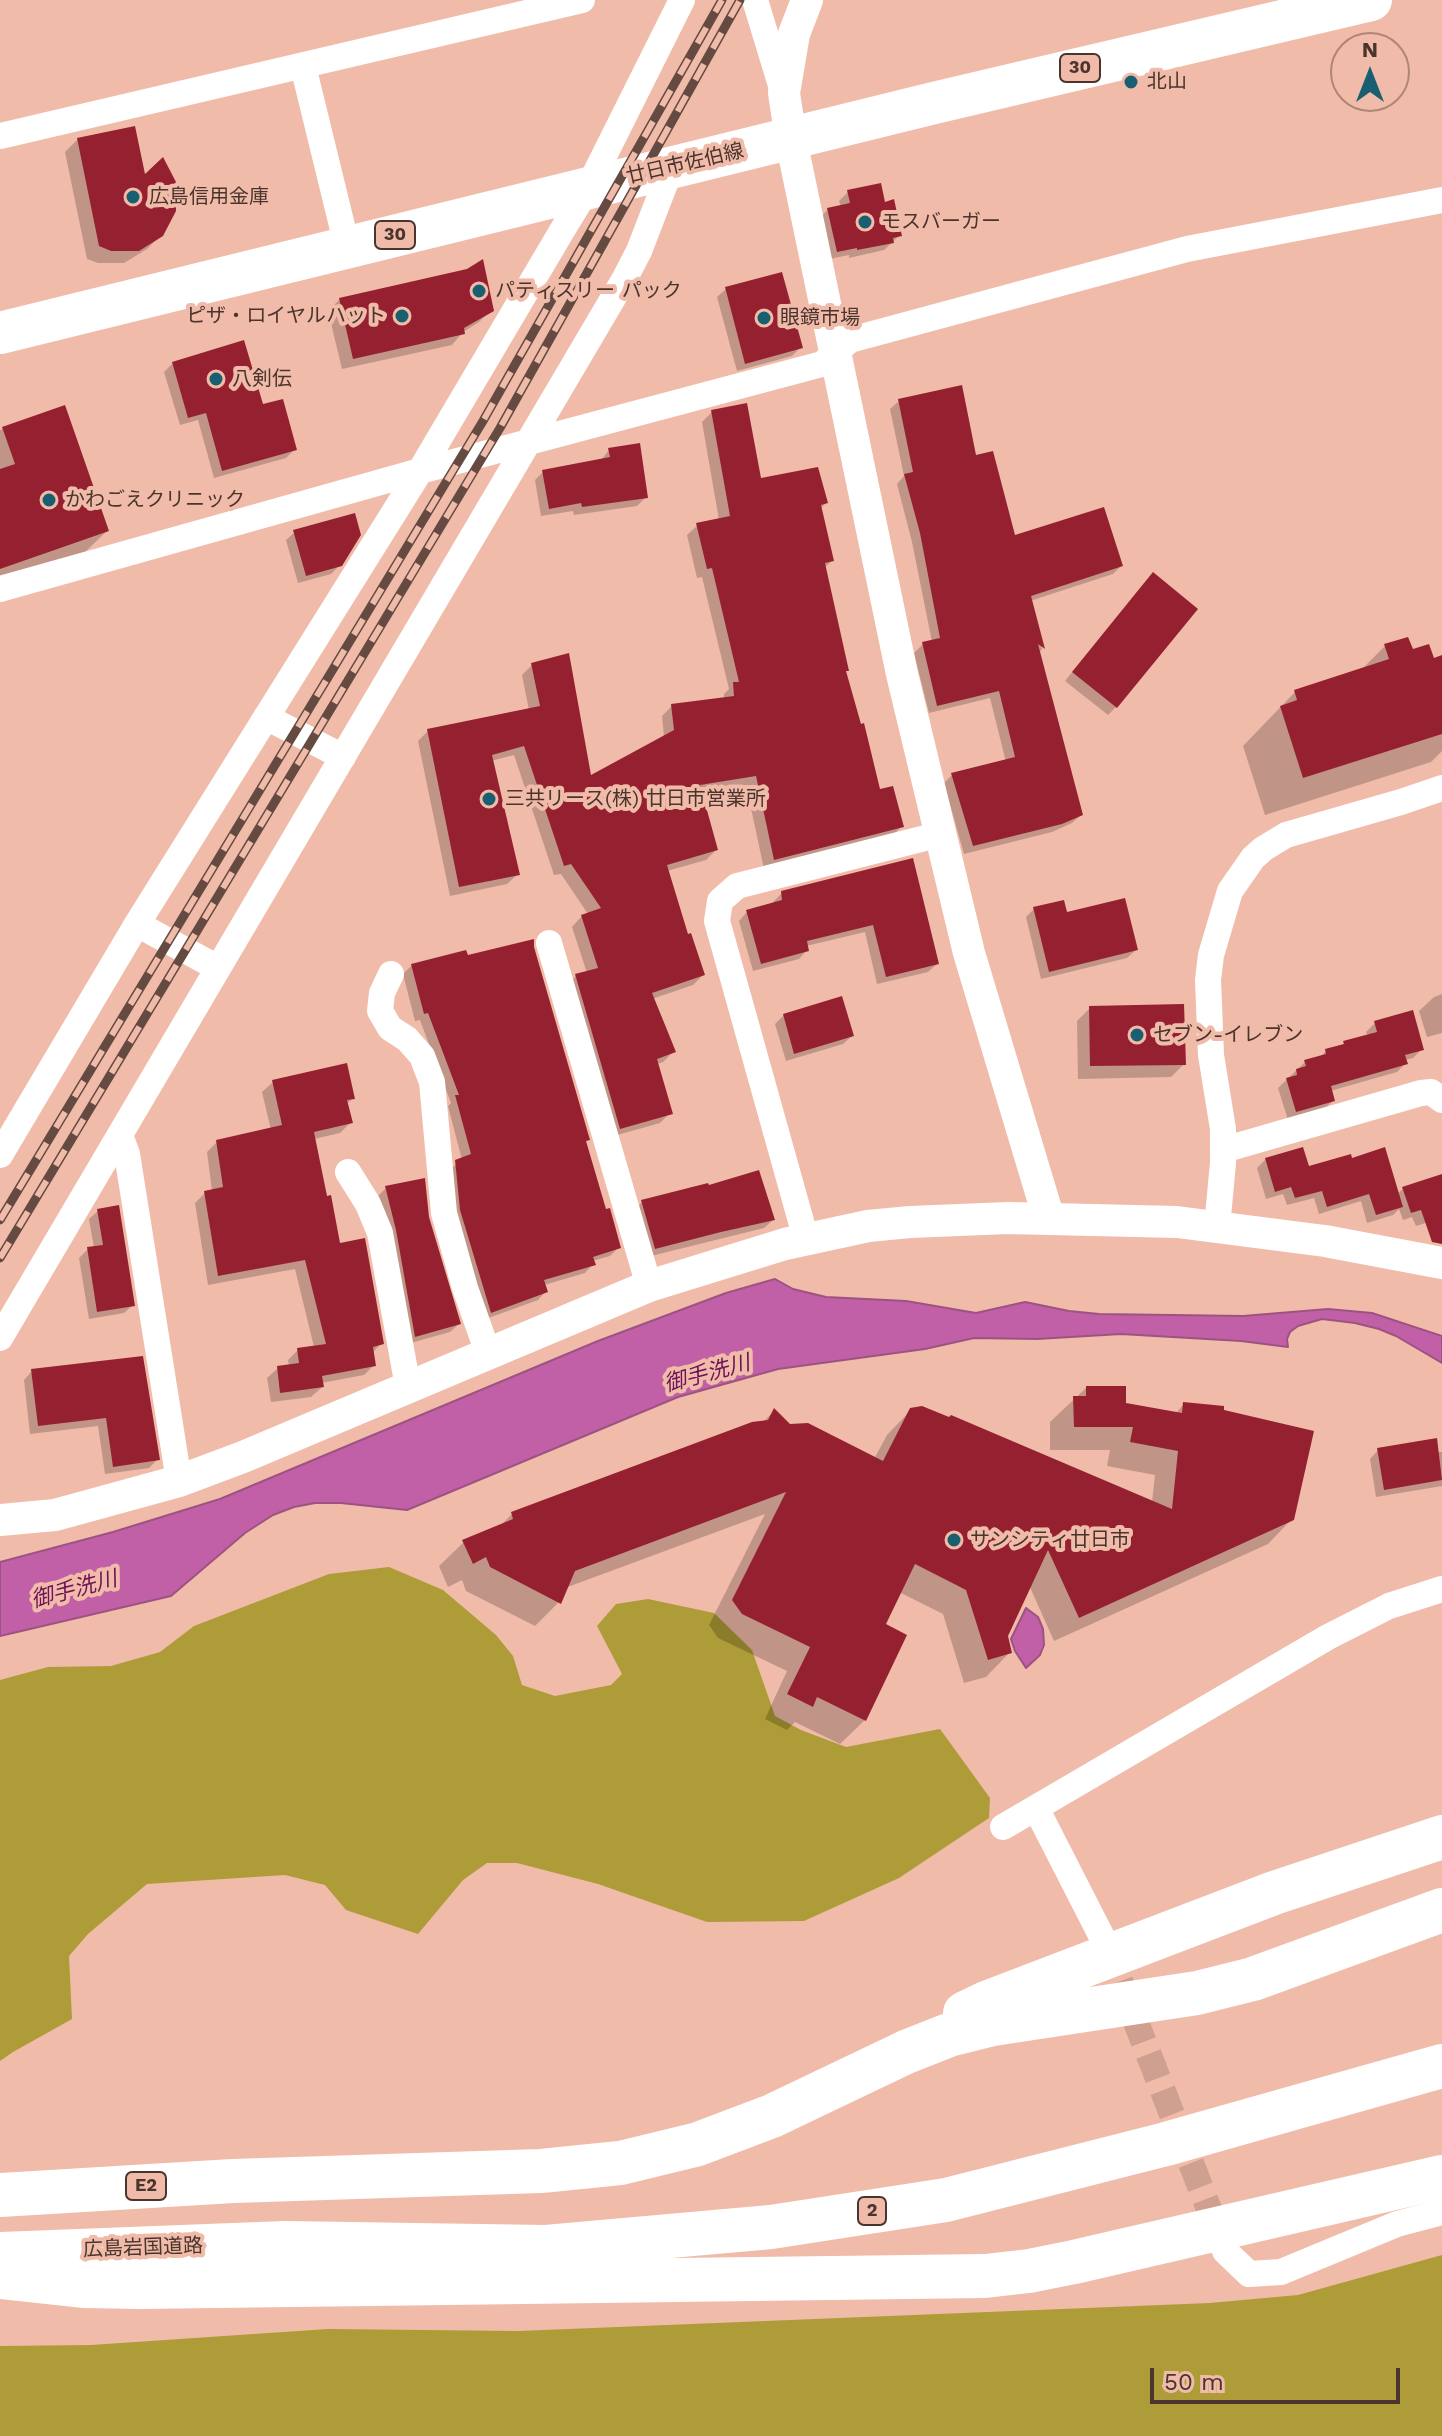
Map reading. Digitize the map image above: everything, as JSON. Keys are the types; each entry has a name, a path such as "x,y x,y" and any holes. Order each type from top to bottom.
{"highway":[{"path":"906,2052 948,2023 986,2003 1297,1885 1434,1837"},
{"path":"906,2052 949,2035 993,2024 1197,1993 1253,1979 1442,1910"},
{"name":"E2","path":"0,2195 293,2179 541,2171 620,2163 698,2144 772,2116 906,2052"},
{"name":"2","path":"546,2247 771,2227 946,2200 1166,2144 1442,2066"},
{"path":"0,2277 85,2286 139,2287 940,2278 1029,2271 1442,2177"},
{"name":"広島岩国道路","path":"0,2254 285,2243 546,2247"},
{"path":"546,2247 673,2280"}],"main road":[{"name":"廿日市佐伯線","path":"0,333 934,103 1371,0"}],"street":[{"path":"0,136 582,0"},
{"path":"0,1155 137,924 420,471 588,188 682,0"},
{"path":"755,0 784,93 791,140 902,674 969,953 1049,1219"},
{"path":"784,93 794,34 807,0"},
{"path":"303,66 347,246"},
{"path":"0,1338 631,269 671,168"},
{"path":"0,589 420,471 822,364 850,340 1187,249 1442,200"},
{"path":"266,717 343,757"},
{"path":"1217,1227 1223,1150 1209,1030 1208,980 1221,917 1236,879 1263,849 1286,835 1442,788"},
{"path":"806,1239 717,921 720,901 737,886 941,834"},
{"path":"137,924 218,968"},
{"path":"549,943 649,1286"},
{"path":"391,974 382,993 380,1011 390,1028 407,1039 422,1056 432,1082 444,1213 465,1288 488,1353"},
{"path":"1223,1150 1421,1093 1431,1092 1442,1100"},
{"path":"120,1135 127,1154 179,1481"},
{"path":"348,1172 368,1204 380,1233 408,1387"},
{"path":"0,1520 55,1515 179,1481 649,1286 806,1239 868,1226 1008,1218 1177,1222 1325,1241 1442,1263"},
{"path":"1003,1827 1328,1637 1389,1606 1442,1589"},
{"path":"1036,1808 1104,1941"},
{"path":"1225,2251 1249,2274 1281,2272 1397,2224 1442,2212"}],"shaded area":[{"path":"389,1567 443,1590 496,1635 513,1656 522,1685 555,1696 611,1685 622,1674 597,1626 616,1604 648,1599 714,1613 752,1650 775,1716 801,1730 846,1747 940,1729 990,1798 989,1818 899,1878 804,1921 707,1922 598,1884 517,1863 487,1863 463,1880 418,1934 346,1910 325,1885 285,1875 147,1884 88,1934 69,1956 72,2019 0,2061 0,1680 48,1667 111,1666 160,1652 194,1626 329,1574"},
{"path":"1442,2255 1442,2436 0,2436 0,2346 91,2345 328,2329 519,2331 1210,2303 1298,2295"}],"water":[{"name":"御手洗川","path":"775,1279 793,1289 826,1297 906,1301 976,1313 1025,1302 1099,1314 1243,1316 1328,1309 1372,1313 1442,1336 1442,1363 1379,1329 1322,1319 1298,1326 1290,1332 1288,1347 1121,1334 1037,1339 974,1338 925,1349 778,1369 678,1397 407,1510 341,1503 294,1507 273,1515 245,1533 171,1596 0,1636 0,1562 220,1499 598,1341 726,1293"},
{"path":"1026,1608 1038,1617 1044,1645 1040,1655 1026,1668 1011,1639"}],"building":[{"name":"広島信用金庫","path":"135,126 145,174 163,157 176,182 176,211 163,236 139,251 111,251 99,246 77,138"},
{"name":"モスバーガー","path":"881,183 885,202 894,199 902,236 893,238 894,243 837,252 827,208 850,203 847,190"},
{"name":"ピザ・ロイヤルハット","path":"483,259 494,311 464,328 465,334 353,359 339,298 467,269"},
{"name":"眼鏡市場","path":"782,272 803,348 745,364 725,287"},
{"path":"244,340 263,404 283,399 297,450 222,471 206,413 188,418 172,362"},
{"path":"962,385 976,455 993,451 1015,535 1104,507 1123,566 1031,596 1045,649 1038,644 1083,815 1062,824 973,846 951,773 1015,757 999,691 937,706 922,642 940,638 920,533 904,474 913,472 898,399"},
{"path":"747,403 761,478 818,467 828,503 821,505 834,561 825,563 849,671 846,671 861,724 864,723 880,789 893,786 904,827 774,860 756,776 700,785 718,850 667,865 688,934 691,933 705,975 652,993 676,1052 657,1059 673,1114 620,1129 575,974 598,968 581,915 601,908 571,864 564,866 524,746 492,755 520,875 459,887 427,729 540,706 531,663 569,653 591,775 674,730 671,704 734,696 733,682 739,682 712,568 707,569 696,523 730,516 711,410"},
{"name":"かわごえクリニック","path":"65,405 109,531 0,569 0,469 15,464 2,427"},
{"path":"640,443 648,498 582,507 581,503 549,509 542,470 610,457 608,448"},
{"path":"355,513 361,535 342,566 306,576 293,530"},
{"path":"1153,572 1198,609 1117,708 1072,672"},
{"path":"1408,637 1413,649 1429,644 1434,658 1442,655 1442,734 1303,778 1280,706 1297,700 1294,690 1389,659 1384,644"},
{"path":"913,858 939,964 886,977 873,925 807,941 809,951 761,964 746,910 782,900 781,891"},
{"path":"1125,898 1138,950 1049,972 1033,907 1064,900 1067,912"},
{"path":"534,939 590,1140 586,1141 621,1248 593,1257 596,1265 544,1280 548,1292 491,1313 460,1210 455,1160 471,1154 455,1095 459,1095 428,1013 424,1014 411,964 466,950 468,955"},
{"path":"842,996 854,1036 794,1054 783,1014"},
{"name":"セブン-イレブン","path":"1184,1004 1186,1065 1090,1066 1089,1006"},
{"path":"1413,1010 1424,1050 1405,1055 1408,1064 1331,1086 1335,1101 1296,1112 1286,1078 1297,1075 1296,1069 1306,1066 1304,1060 1326,1054 1325,1049 1344,1044 1343,1041 1377,1032 1374,1021"},
{"path":"347,1063 355,1099 347,1100 353,1123 314,1132 340,1243 365,1238 384,1344 373,1347 376,1366 322,1376 324,1387 280,1393 277,1366 299,1363 297,1348 326,1344 305,1260 218,1276 204,1191 223,1187 216,1140 282,1125 272,1080"},
{"path":"1303,1147 1309,1166 1351,1154 1352,1158 1385,1147 1403,1207 1376,1215 1369,1194 1327,1207 1322,1191 1295,1198 1291,1187 1275,1192 1265,1158"},
{"path":"759,1170 775,1220 655,1249 641,1200"},
{"path":"1442,1174 1442,1244 1432,1242 1421,1210 1411,1213 1402,1187"},
{"path":"425,1178 429,1217 461,1324 415,1337 385,1186"},
{"path":"119,1205 135,1306 97,1312 87,1247 103,1245 97,1209"},
{"path":"143,1356 160,1460 113,1467 106,1418 38,1426 31,1369"},
{"path":"1086,1386 1126,1386 1126,1403 1182,1413 1183,1402 1224,1406 1224,1410 1314,1431 1294,1520 1079,1618 1048,1550 1008,1636 1012,1653 988,1660 966,1590 915,1564 886,1624 907,1635 866,1721 817,1697 813,1707 787,1694 810,1647 742,1614 732,1600 786,1492 575,1571 561,1604 490,1567 486,1557 473,1564 462,1540 513,1519 511,1512 752,1422 768,1420 774,1408 790,1424 808,1423 883,1461 910,1408 922,1406 949,1417 951,1415 1172,1509 1178,1451 1130,1442 1133,1427 1074,1427 1073,1396 1086,1396"},
{"path":"1437,1438 1442,1480 1384,1490 1377,1448"}],"tunnel":[{"path":"1106,1945 1221,2240"}],"railway":[{"path":"0,1220 483,421 722,0"},
{"path":"0,1258 500,428 740,0"}],"place":[{"name":"北山","path":"1131,82"},
{"name":"広島信用金庫","path":"133,197"},
{"name":"モスバーガー","path":"865,222"},
{"name":"パティスリー パック","path":"479,291"},
{"name":"ピザ・ロイヤルハット","path":"402,316"},
{"name":"眼鏡市場","path":"764,318"},
{"name":"八剣伝","path":"216,379"},
{"name":"かわごえクリニック","path":"49,500"},
{"name":"三共リース(株) 廿日市営業所","path":"489,799"},
{"name":"セブン-イレブン","path":"1137,1035"},
{"name":"サンシティ廿日市","path":"954,1540"}]}
